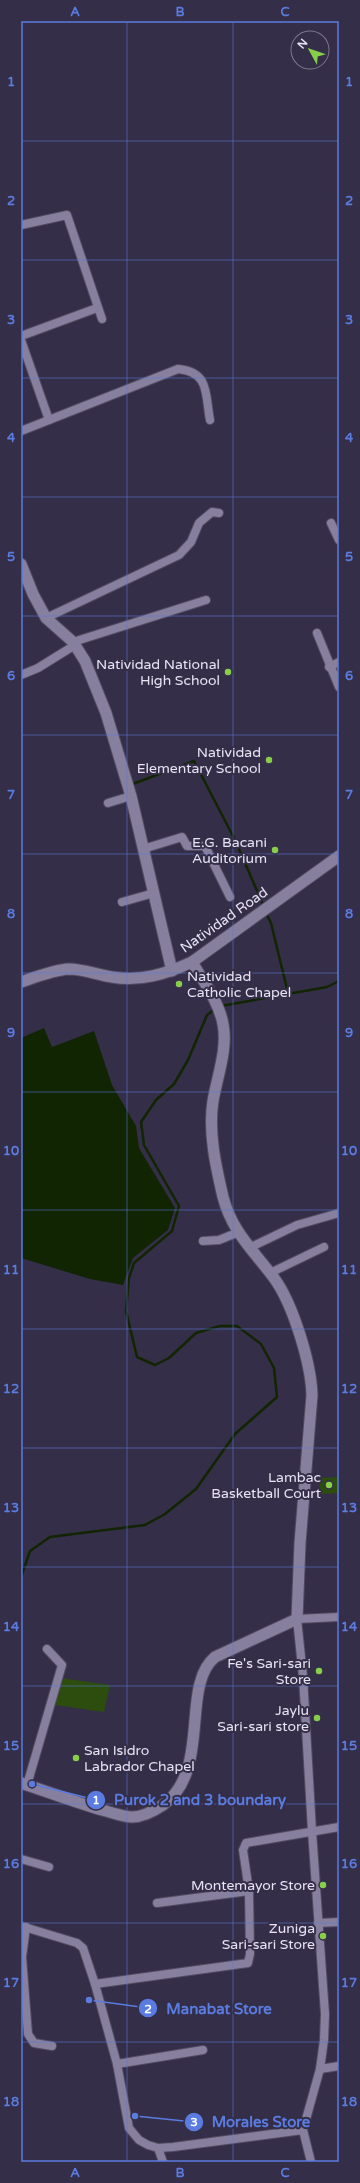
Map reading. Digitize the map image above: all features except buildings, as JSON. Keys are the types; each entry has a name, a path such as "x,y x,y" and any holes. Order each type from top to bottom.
{"street":[{"path":"21,225 67,215 97,308 102,319"},
{"path":"21,336 97,308"},
{"path":"21,340 49,420"},
{"path":"21,431 178,369 194,372 201,380 210,420"},
{"path":"46,618 173,559 191,542 199,523 208,514 212,512 219,513"},
{"path":"331,523 339,540"},
{"path":"21,564 33,594 46,618 74,644 86,661 106,713 131,796 172,972"},
{"path":"21,675 38,668 74,644 206,600"},
{"path":"317,633 329,667 339,687"},
{"path":"329,667 339,662"},
{"path":"108,803 131,796"},
{"path":"143,849 182,837 187,846 205,846 230,897"},
{"name":"Natividad Road","path":"21,982 70,969 126,979 150,977 172,972 192,962 339,856"},
{"path":"122,902 154,894"},
{"path":"192,962 212,997 223,1025 224,1043 213,1102 212,1128 224,1198 239,1232 249,1248 280,1287 306,1352 311,1374 312,1395 300,1543 297,1619 303,1676 325,2014 320,2069 303,2130 311,2162"},
{"path":"249,1248 297,1225 339,1213"},
{"path":"203,1241 225,1239 239,1232"},
{"path":"270,1273 324,1247"},
{"path":"47,1649 62,1666 24,1784 81,1804 132,1817 155,1810 167,1801 180,1787 186,1777 193,1741 199,1692 205,1668 209,1662 297,1619 339,1617"},
{"path":"95,1984 248,1962 250,1954 249,1892 243,1850 246,1843 339,1827"},
{"path":"21,1859 30,1863 49,1867"},
{"path":"157,1903 249,1892"},
{"path":"318,1923 339,1922"},
{"path":"52,2046 34,2043 31,2039 26,2024 22,1957 24,1926 81,1945 95,1984 117,2064 129,2128 139,2140 158,2148 303,2130"},
{"path":"117,2064 203,2050"},
{"path":"320,2069 339,2066"},
{"path":"158,2148 163,2162"}],"green space":[{"name":"Lambac Basketball Court","path":"339,1477 339,1493 320,1494 319,1478"},
{"path":"61,1678 110,1685 104,1712 55,1705"}],"shaded area":[{"path":"44,1028 52,1047 94,1031 112,1085 136,1126 139,1148 175,1208 168,1230 133,1258 123,1285 90,1279 21,1258 21,1038"}],"waterway":[{"path":"130,785 194,761 235,840 264,907"},
{"path":"266,913 271,923 288,993"},
{"path":"221,1006 327,987 339,981"},
{"path":"21,1577 30,1551 50,1537 145,1525 165,1514 196,1489 235,1434 277,1397 274,1368 261,1344 237,1326 220,1326 196,1333 169,1358 155,1365 137,1357 126,1311 129,1278 134,1263 172,1231 179,1206 144,1145 141,1122 156,1100 174,1084 188,1060 207,1015 215,1009"}],"place":[{"name":"Natividad National High School","path":"228,672"},
{"name":"Natividad Elementary School","path":"269,760"},
{"name":"E.G. Bacani Auditorium","path":"275,850"},
{"name":"Natividad Catholic Chapel","path":"179,984"},
{"name":"Lambac Basketball Court","path":"329,1485"},
{"name":"Fe's Sari-sari Store","path":"319,1671"},
{"name":"Jaylu Sari-sari store","path":"317,1718"},
{"name":"San Isidro Labrador Chapel","path":"76,1758"},
{"name":"Purok 2 and 3 boundary","path":"32,1784"},
{"name":"Montemayor Store","path":"323,1885"},
{"name":"Zuniga Sari-sari Store","path":"323,1936"},
{"name":"Manabat Store","path":"89,2000"},
{"name":"Morales Store","path":"135,2116"}]}
